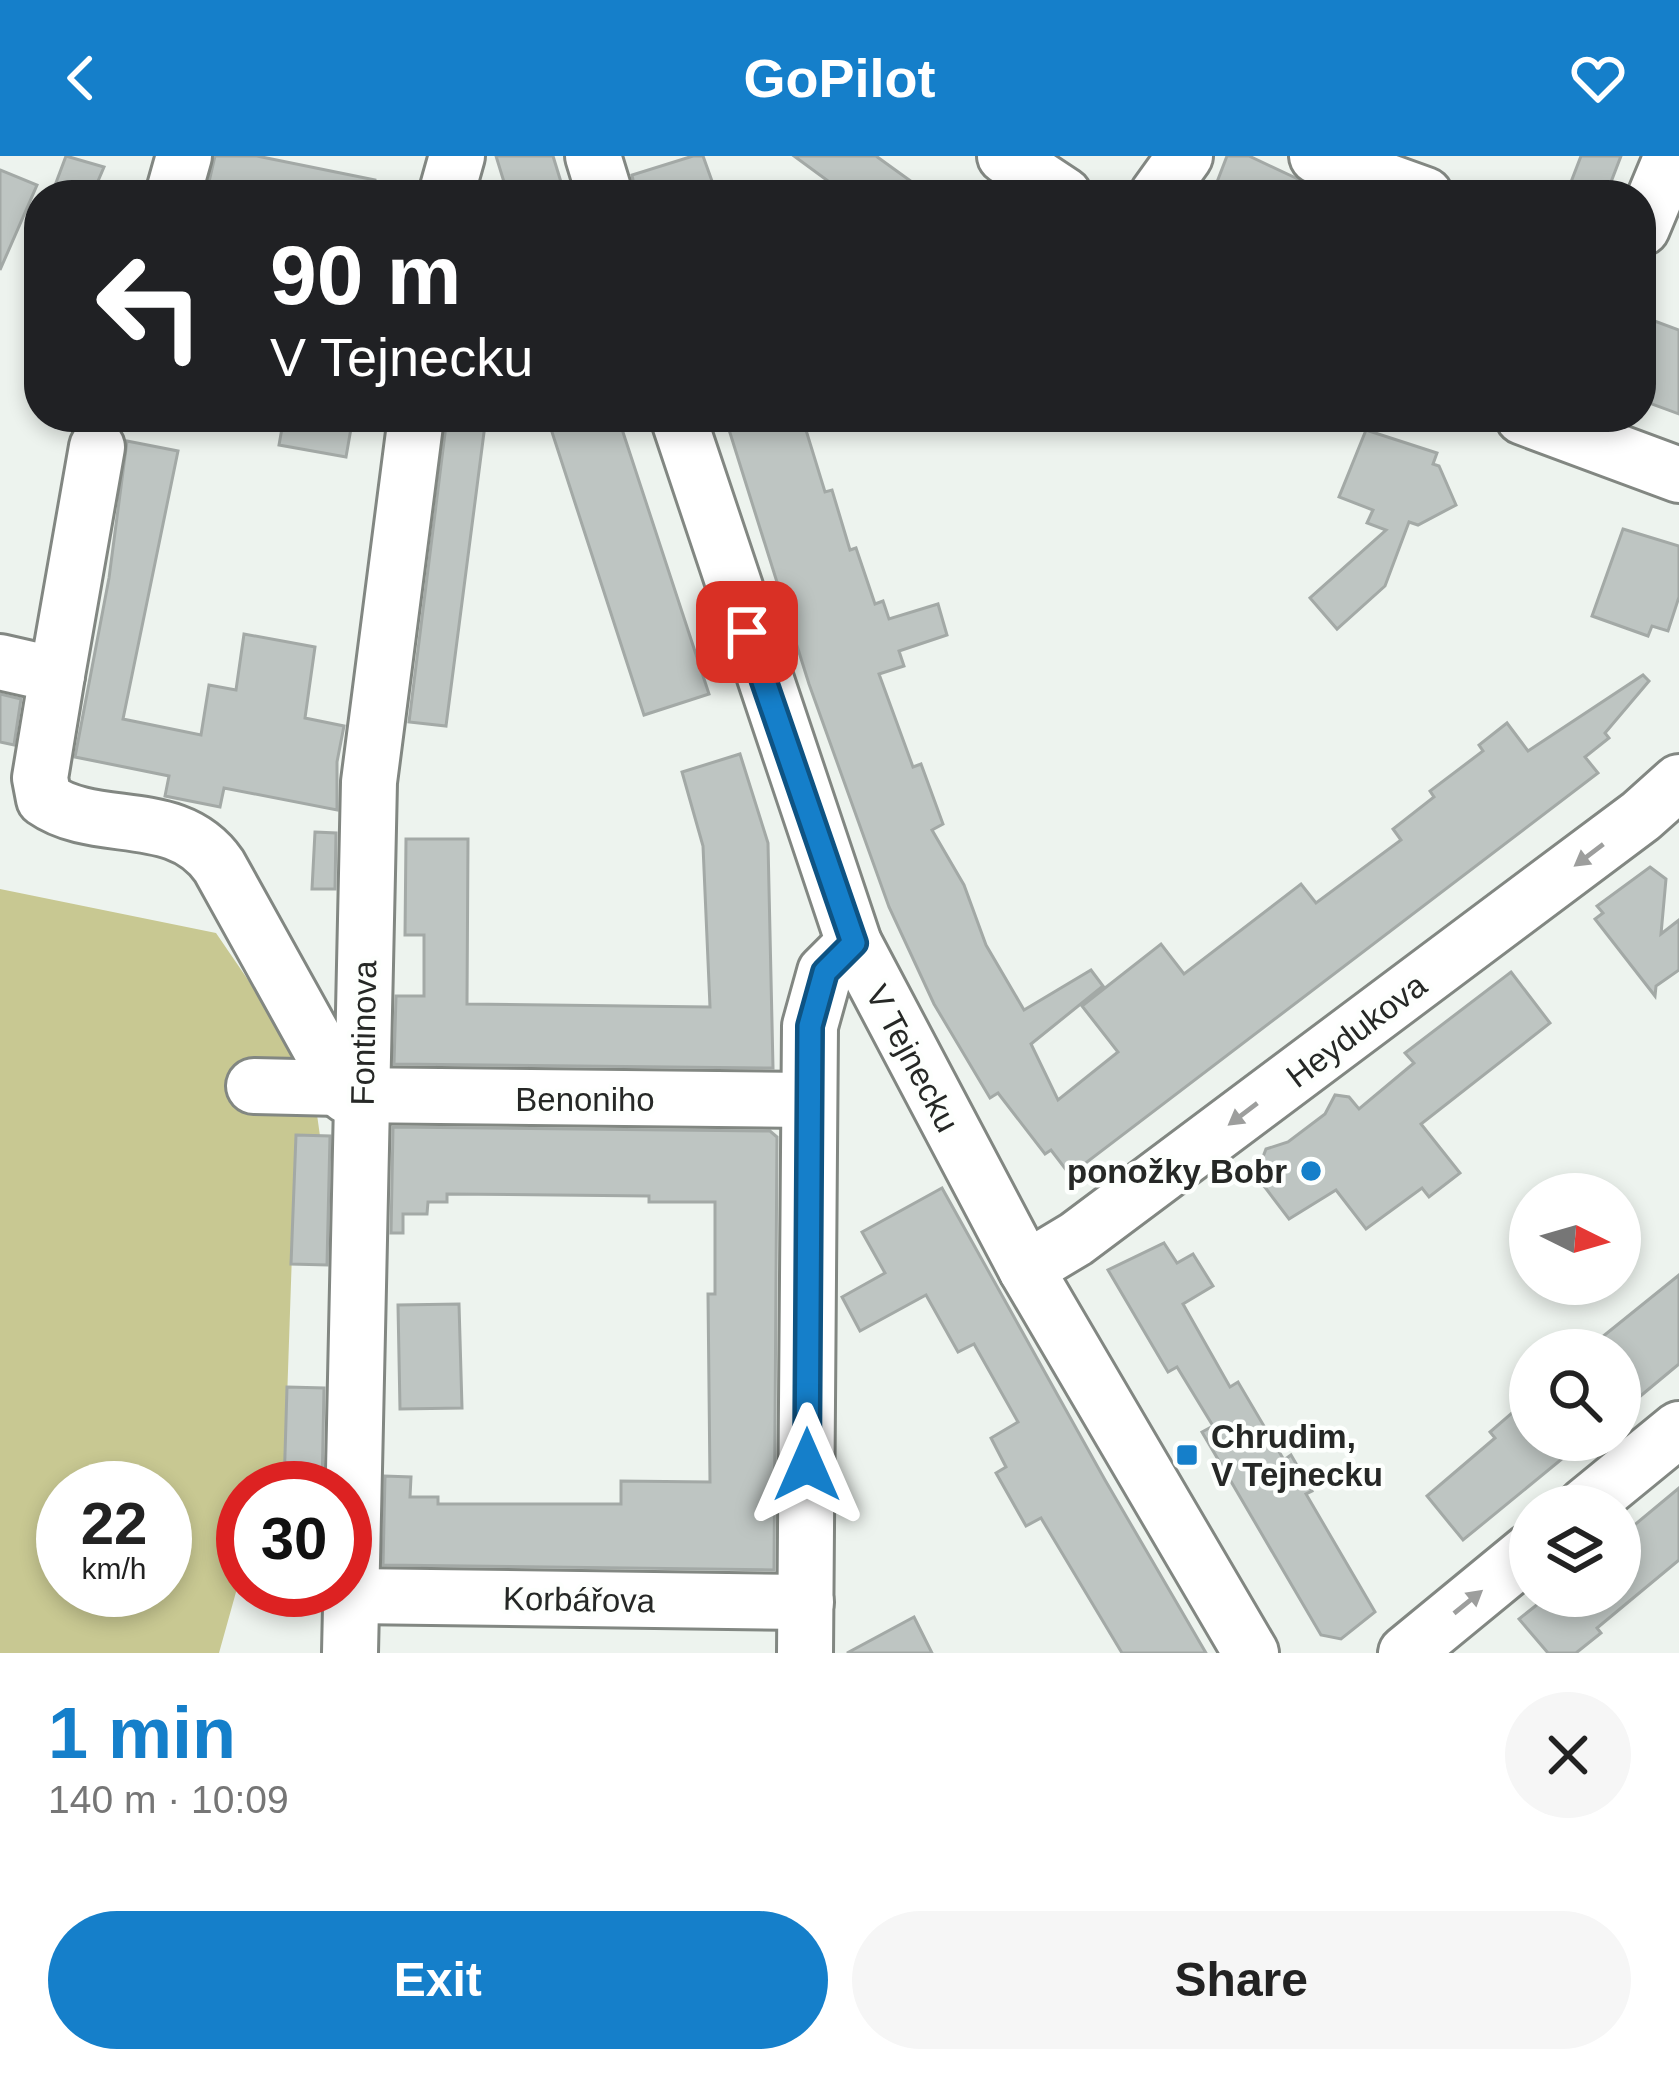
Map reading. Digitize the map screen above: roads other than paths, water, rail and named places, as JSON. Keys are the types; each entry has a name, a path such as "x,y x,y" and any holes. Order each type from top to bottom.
{"street":[{"path":"1005,156 1041,180"},
{"path":"1318,156 1384,180"},
{"path":"1656,194 1672,156"},
{"name":"Fontinova","path":"352,1461 351,1093 372,741 414,432"},
{"name":"V Tejnecku","path":"682,432 854,943 1026,1269 1252,1653"},
{"path":"1563,432 1679,476"},
{"path":"97,447 40,778 44,799 167,829 201,843 219,866 351,1093"},
{"path":"0,662 57,675"},
{"name":"Heydukova","path":"1026,1269 1114,1211 1674,800"},
{"path":"806,1628 813,1003 825,972 854,943"},
{"name":"Benoniho","path":"254,1086 351,1093 809,1100"},
{"path":"1611,1485 1679,1429"},
{"path":"1406,1653 1509,1568"},
{"name":"Korbářova","path":"372,1597 806,1628"},
{"name":"Fontinova","path":"350,1653 351,1617"}],"place":[{"name":"ponožky Bobr","path":"1311,1171"},
{"name":"Chrudim, V Tejnecku","path":"1187,1455"}]}
